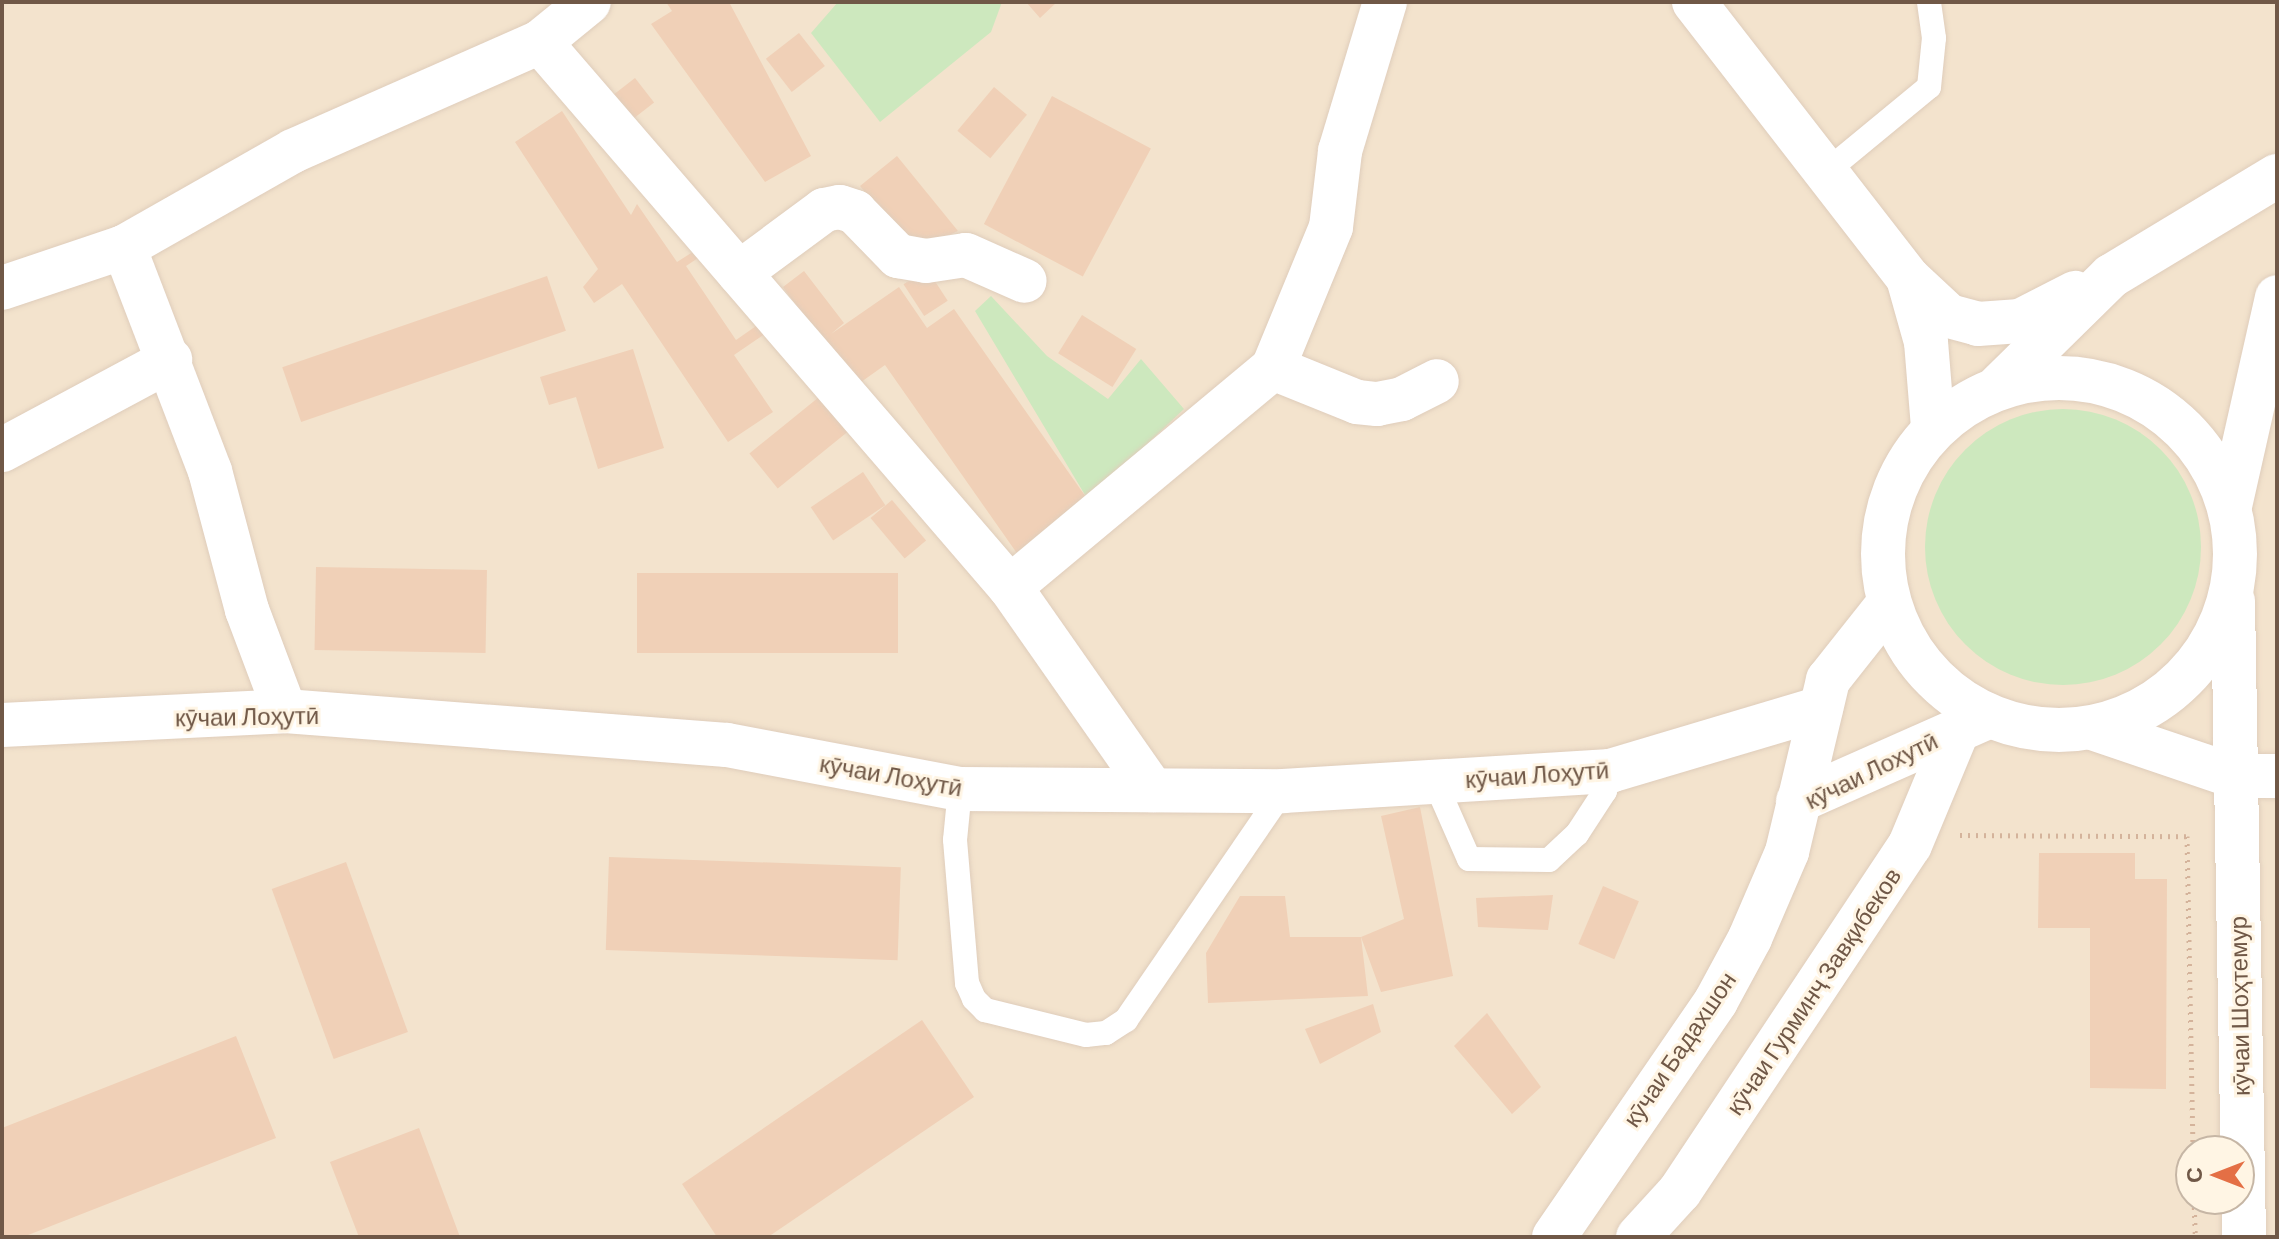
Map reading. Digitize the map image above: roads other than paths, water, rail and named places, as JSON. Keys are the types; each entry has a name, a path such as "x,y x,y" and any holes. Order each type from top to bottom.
{"street":[{"path":"2,288 124,247 293,151 540,42 589,2"},
{"path":"1010,587 1273,368 1331,227 1340,151 1375,20 1385,2"},
{"path":"1694,2 1908,278 1949,316 1978,324 2020,321 2111,276 2277,176"},
{"path":"540,42 1010,587 1152,790"},
{"path":"739,273 824,210 840,207 855,212 898,256 926,261 966,255 1025,281"},
{"path":"124,247 170,360 210,471 247,610 285,711"},
{"path":"2111,276 1999,386 1933,427 1904,465 1886,509 1881,556 1889,603 1925,671 1973,722 2039,731 2092,728 2141,711 2183,681 2215,639 2232,591"},
{"path":"1908,278 1926,342 1933,427"},
{"path":"2230,506 2277,297"},
{"path":"2,450 170,360"},
{"path":"1273,368 1357,402 1377,404 1402,399 1437,381"},
{"path":"1999,386 2070,375 2141,395 2197,441 2230,506"},
{"name":"кӯчаи Шоҳтемур","path":"2230,506 2238,679 2234,776 2244,1237"},
{"path":"1798,801 1828,680 1889,603"},
{"name":"кӯчаи Лоҳутӣ","path":"2,725 285,711 727,745 960,789 1283,791 1610,771 1821,708"},
{"name":"кӯчаи Лохутӣ","path":"1787,852 1798,801 1973,722"},
{"name":"кӯчаи Гурминҷ Завқибеков","path":"1638,1237 1680,1191 1910,845 1973,722"},
{"path":"2092,728 2234,776 2277,776"},
{"name":"кӯчаи Бадахшон","path":"1554,1237 1716,1001 1787,852"}],"lane":[{"path":"1827,171 1929,87 1934,38 1929,2"},
{"path":"1435,782 1469,859 1549,860 1577,834 1605,791 1610,771"},
{"path":"960,789 955,840 967,983 974,999 985,1010 1086,1035 1106,1033 1126,1020 1283,791"}]}
